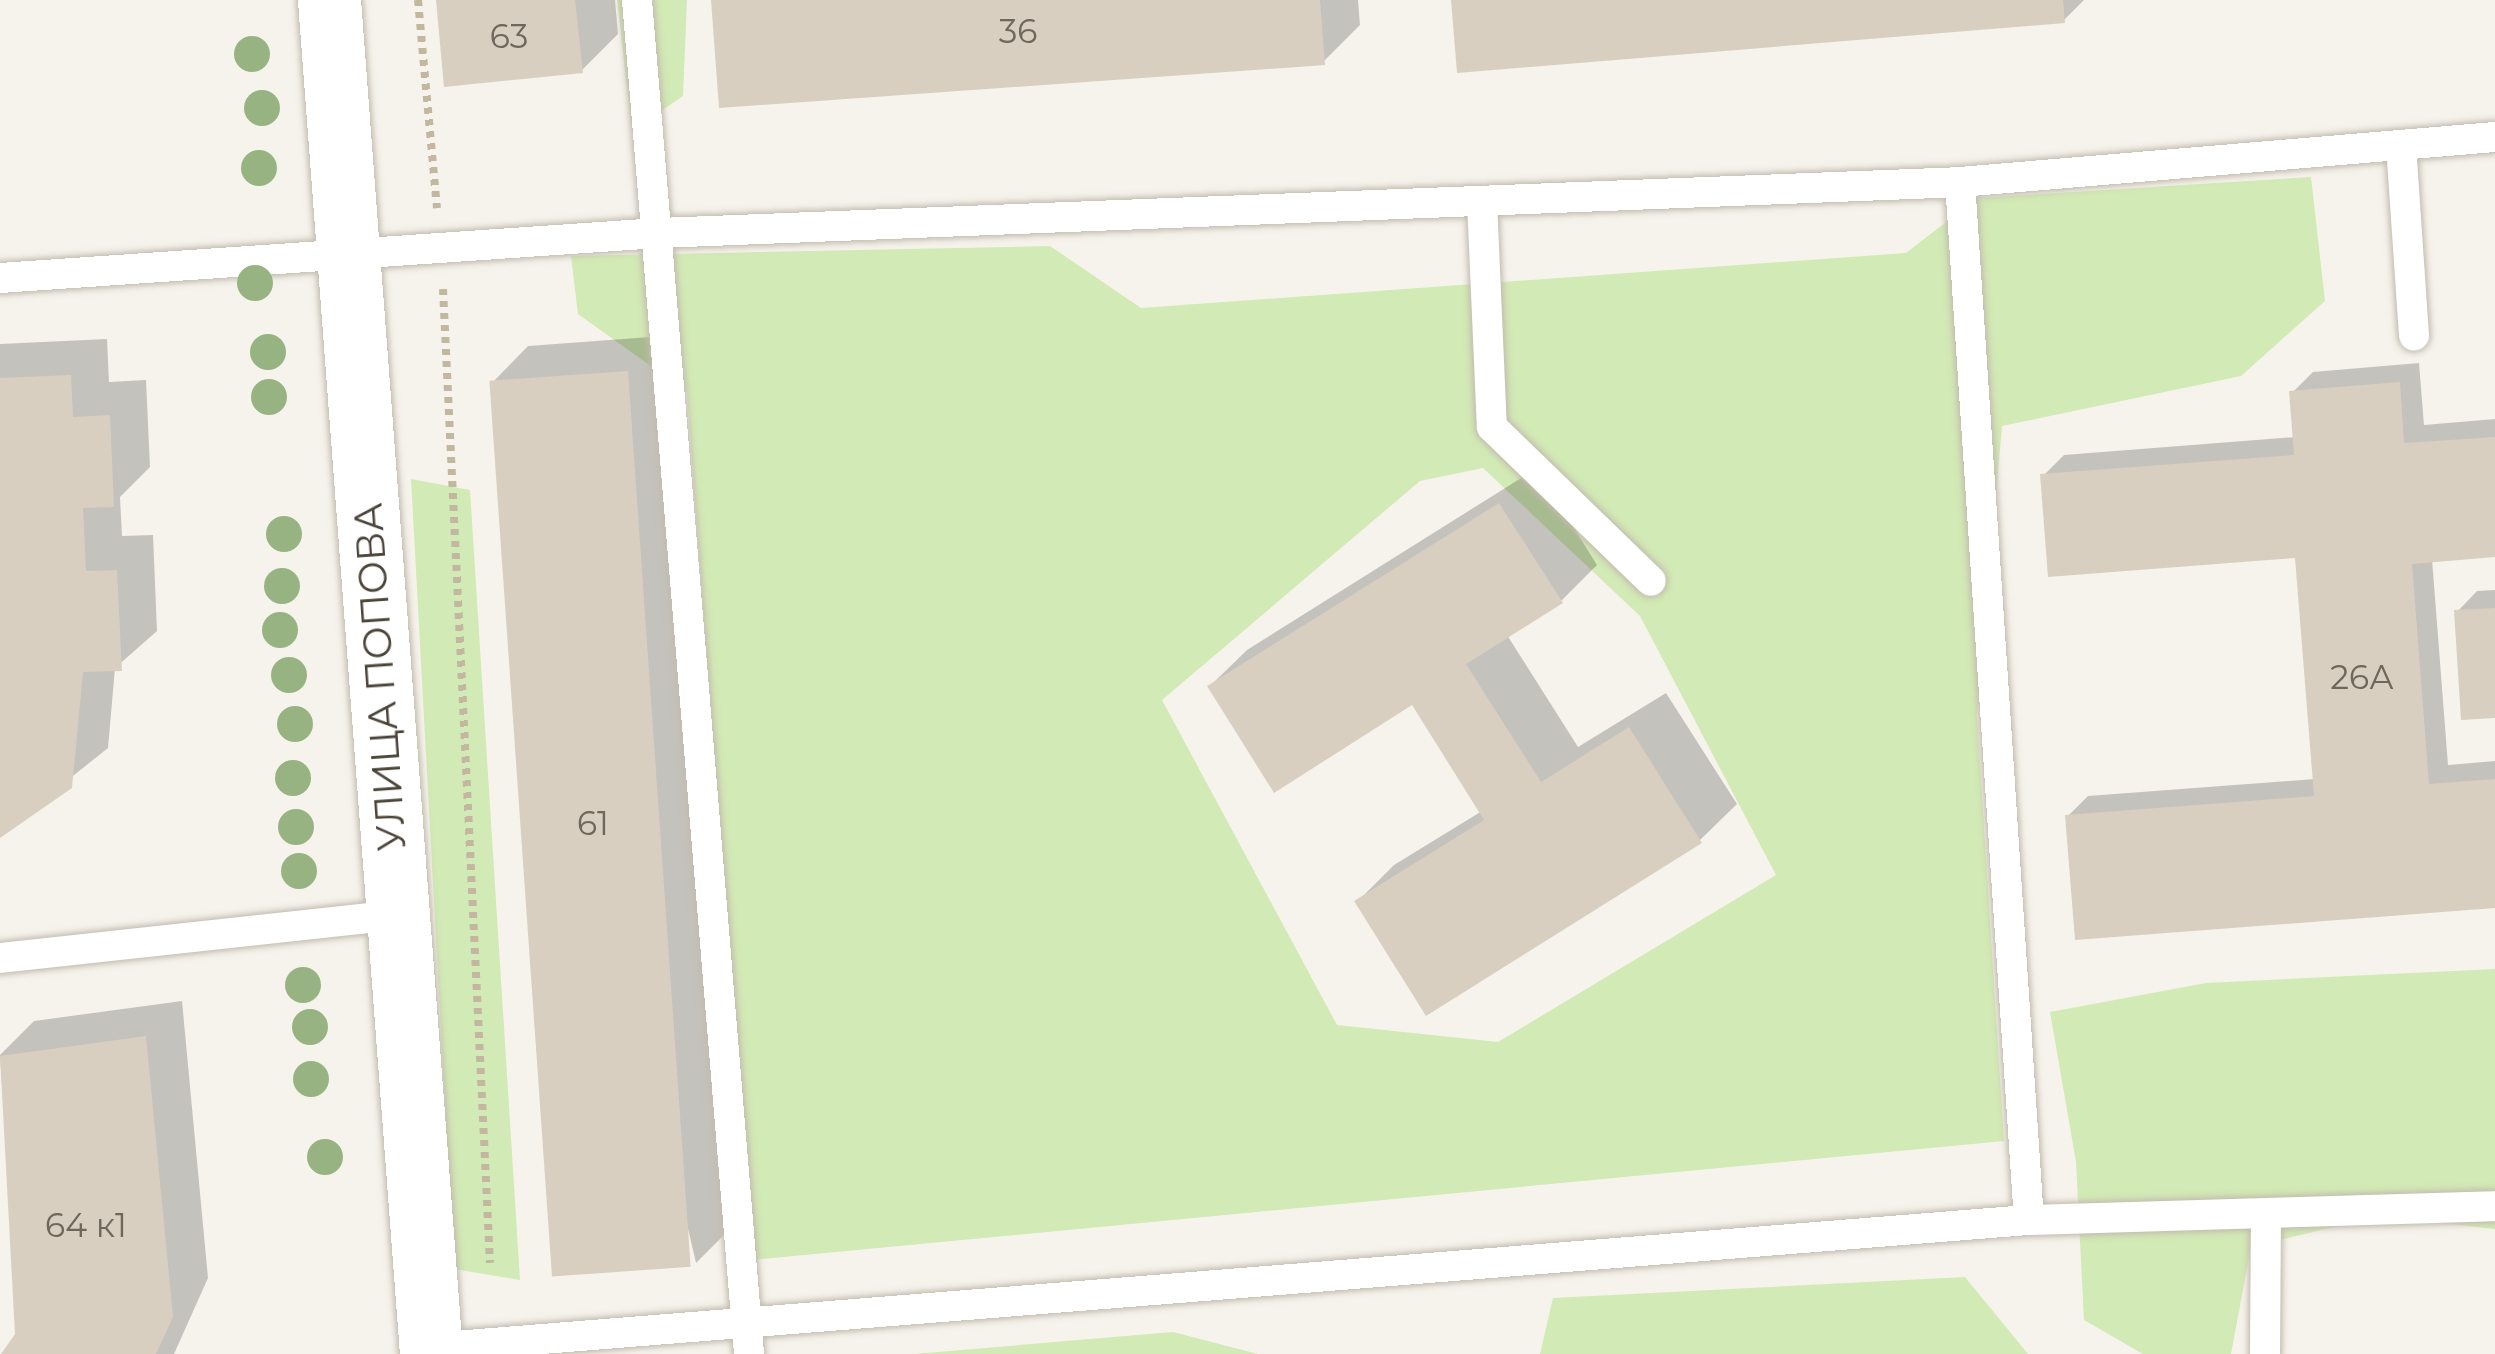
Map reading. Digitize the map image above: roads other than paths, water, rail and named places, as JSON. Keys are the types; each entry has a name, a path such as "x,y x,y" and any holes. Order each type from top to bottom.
{"street":[{"name":"УЛИЦА ПОПОВА","path":"329,0 431,1351"}],"lane":[{"path":"637,0 747,1338"},
{"path":"0,278 659,233 1960,182 2495,137"},
{"path":"2401,145 2414,336"},
{"path":"1960,182 2030,1220"},
{"path":"1482,201 1492,427 1651,581"},
{"path":"0,958 397,915"},
{"path":"431,1351 494,1343 747,1338 2030,1220 2266,1217 2495,1206"},
{"path":"2265,1354 2266,1217"}]}
